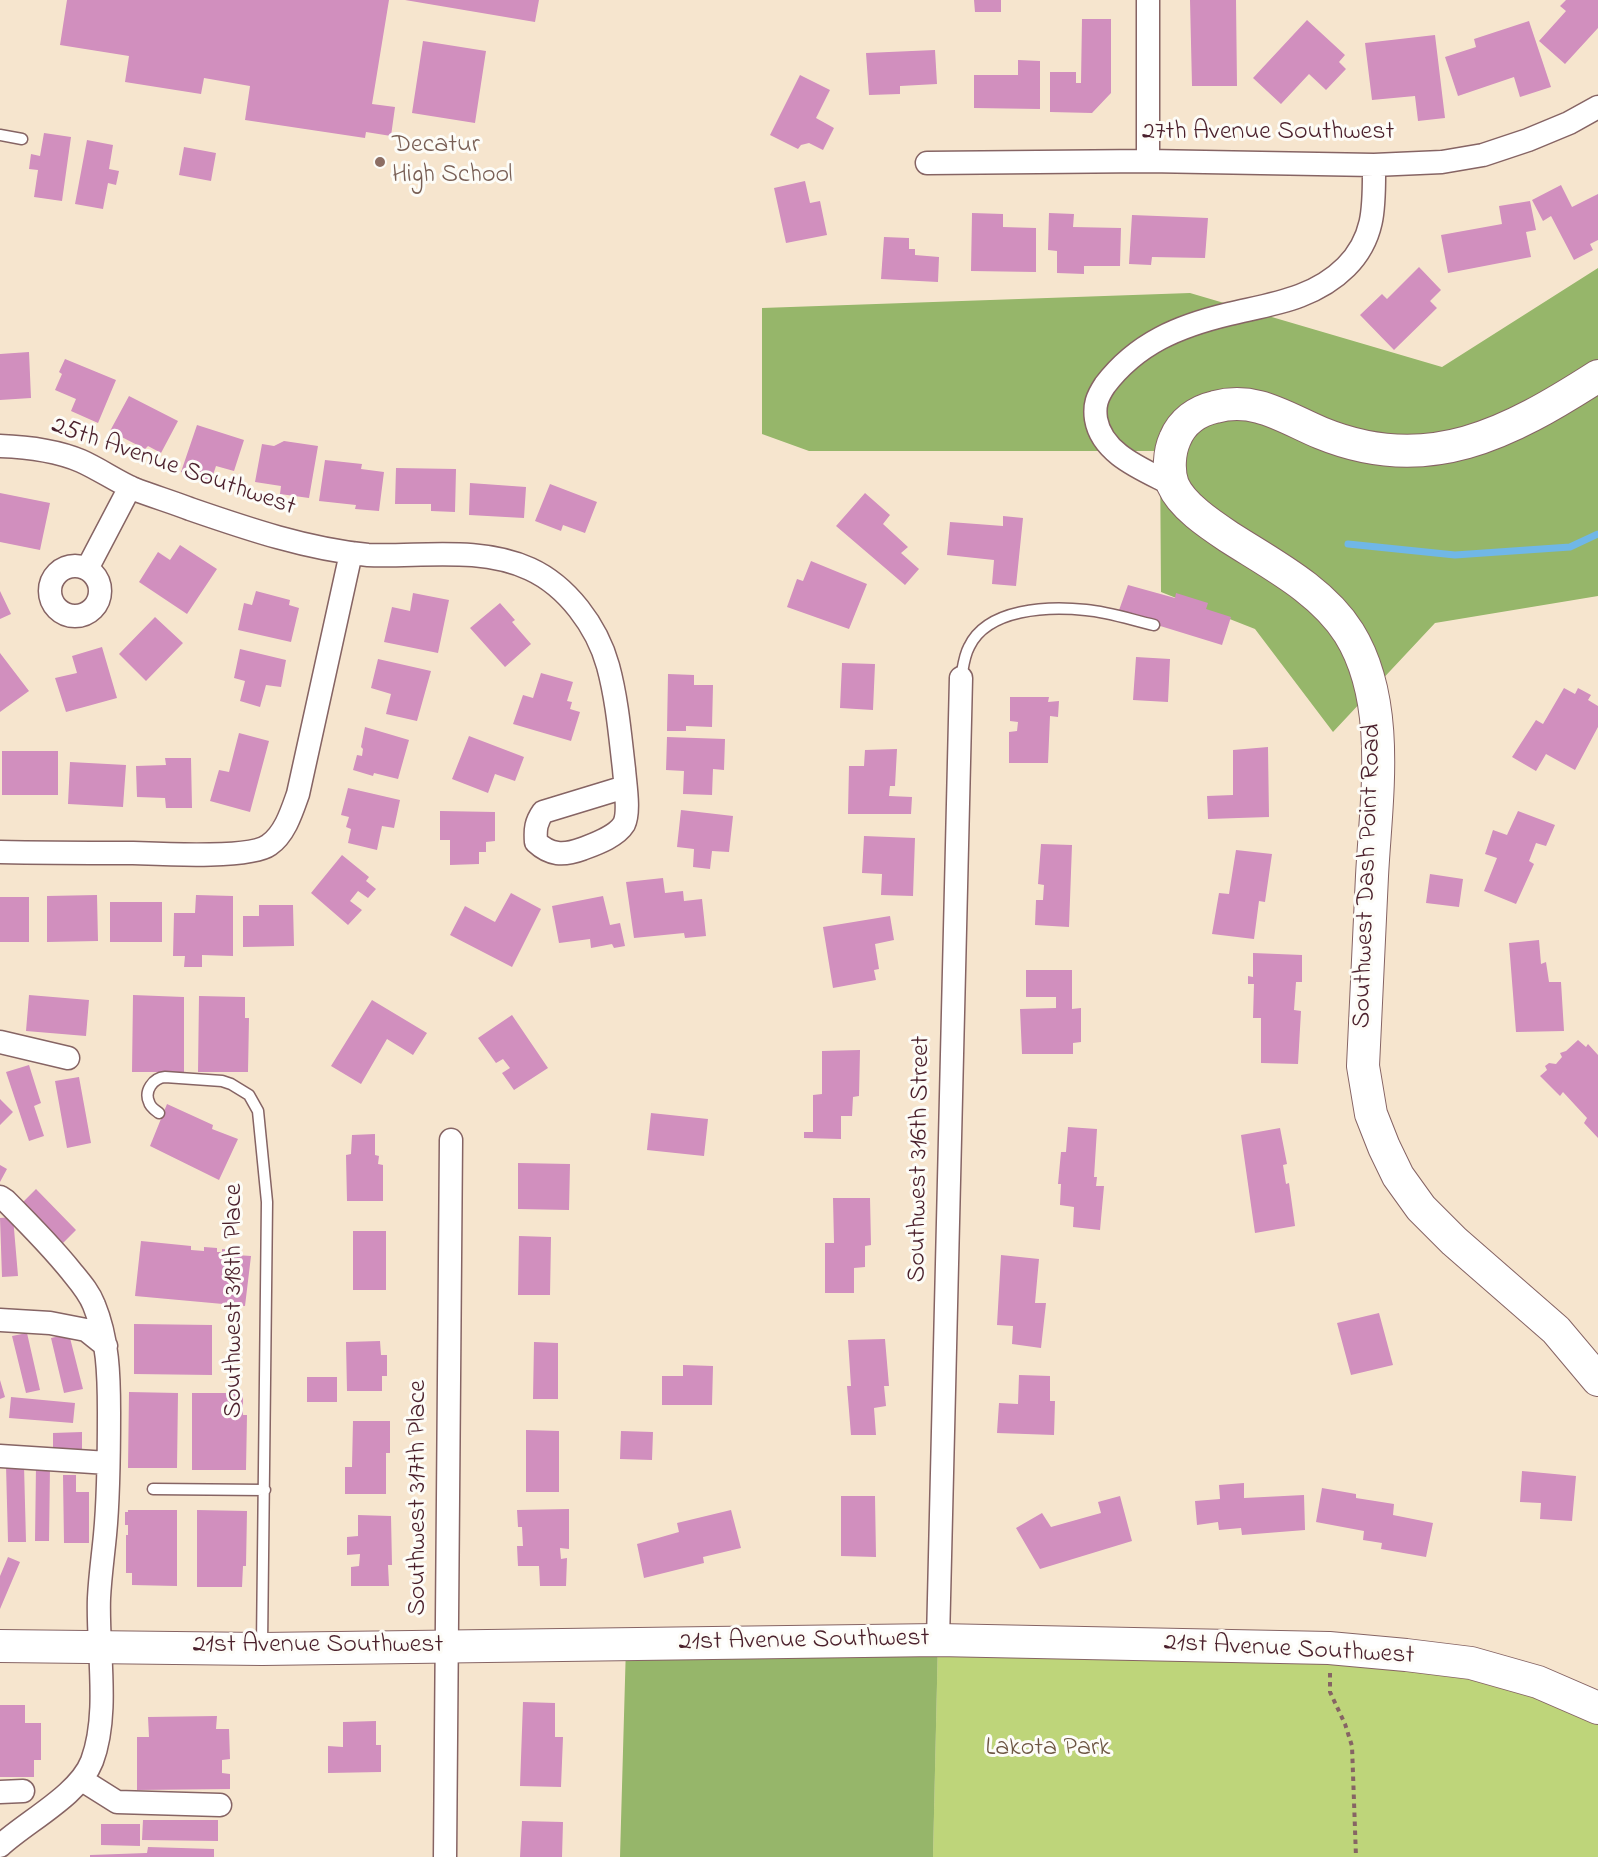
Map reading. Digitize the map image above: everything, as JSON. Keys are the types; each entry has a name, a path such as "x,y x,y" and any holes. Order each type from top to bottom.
{"main road":[{"path":"1173,485 1170,472 1172,446 1180,428 1199,413 1220,405 1235,403 1266,408 1324,434 1369,447 1422,450 1471,442 1501,432 1547,408 1598,376"},
{"name":"Southwest Dash Point Road","path":"1173,485 1204,520 1298,582 1319,599 1339,619 1367,671 1372,693 1378,752 1363,1066 1371,1114 1398,1176 1421,1208 1454,1241 1557,1330 1598,1380"},
{"name":"21st Avenue Southwest","path":"0,1646 262,1649 938,1640 1329,1648 1471,1663 1538,1682 1598,1708"}],"street":[{"path":"1148,0 1148,161"},
{"name":"27th Avenue Southwest","path":"927,163 1148,161 1374,165 1442,162 1483,155 1528,140 1559,128 1598,107"},
{"path":"1173,485 1123,458 1108,445 1097,423 1095,413 1097,398 1102,390 1129,359 1162,337 1196,323 1283,302 1315,289 1339,273 1358,254 1372,222 1374,165"},
{"name":"25th Avenue Southwest","path":"0,446 33,448 63,454 82,461 130,487 241,527 292,541 351,553 391,556 450,554 487,557 529,568 546,578 567,596 582,613 595,634 608,664 614,694 625,787"},
{"path":"87,569 130,487"},
{"path":"0,852 202,854 247,852 269,846 288,819 298,794 351,553"},
{"name":"Southwest 316th Street","path":"938,1640 961,678"},
{"path":"0,1042 68,1058"},
{"name":"Southwest 317th Place","path":"445,1857 451,1140"},
{"path":"0,1197 52,1247 85,1287 103,1329 109,1389 106,1518 99,1600 101,1702 99,1731 93,1760 82,1780 0,1846"},
{"path":"0,1320 50,1323 86,1330 106,1346"},
{"path":"0,1456 108,1463"},
{"path":"82,1780 117,1802 220,1805"},
{"path":"0,1791 23,1791"}],"lane":[{"path":"0,135 22,139"},
{"path":"961,678 969,646 986,626 1008,616 1056,608 1088,610 1154,625"},
{"name":"Southwest 318th Place","path":"159,1113 148,1101 148,1091 152,1082 158,1077 222,1081 231,1084 249,1095 258,1112 267,1202 262,1649"},
{"path":"153,1489 265,1490"}],"path":[{"path":"1329,1648 1330,1692 1345,1724 1352,1746 1356,1857"}],"green space":[{"path":"1598,268 1598,596 1435,623 1333,732 1255,629 1161,592 1160,451 809,451 762,434 762,308 1190,293 1442,367"},
{"name":"Lakota Park","path":"938,1640 1363,1651 1598,1708 1598,1857 933,1857"},
{"path":"938,1640 933,1857 620,1857 626,1645"}],"building":[{"path":"67,0 389,0 372,104 395,107 391,136 366,132 365,138 245,120 250,86 204,78 201,94 125,82 129,56 60,45"},
{"path":"405,0 539,0 535,22"},
{"path":"974,0 1001,0 1001,12 975,12"},
{"path":"1190,0 1236,0 1237,86 1192,86"},
{"path":"1566,0 1598,0 1598,28 1565,64 1539,41 1566,11 1560,6"},
{"path":"1082,19 1111,19 1111,93 1092,113 1050,112 1050,72 1076,72 1076,83 1081,83"},
{"path":"1307,20 1345,55 1339,62 1346,69 1326,90 1309,74 1281,104 1253,78"},
{"path":"1529,21 1551,87 1520,97 1514,77 1458,96 1445,57 1476,47 1474,39"},
{"path":"1435,35 1445,118 1418,121 1415,96 1372,100 1365,43"},
{"path":"423,41 486,51 475,123 412,113"},
{"path":"935,50 937,84 900,86 900,94 869,95 866,53"},
{"path":"1018,60 1040,61 1040,109 974,108 974,75 1018,75"},
{"path":"800,75 830,90 816,118 834,128 823,150 809,143 801,145 798,149 770,135"},
{"path":"44,133 71,137 62,201 34,197 38,170 29,169 31,154 40,156"},
{"path":"87,140 113,145 109,169 119,171 116,185 108,183 103,209 75,204"},
{"path":"184,147 216,153 211,181 179,175"},
{"path":"805,181 810,203 820,201 827,235 786,243 774,188"},
{"path":"1561,185 1572,207 1598,194 1598,240 1590,244 1593,250 1574,260 1551,216 1543,221 1532,200"},
{"path":"1530,201 1536,230 1526,232 1531,257 1448,273 1441,235 1502,224 1499,206"},
{"path":"972,213 1003,214 1003,227 1036,228 1036,272 971,271"},
{"path":"1049,213 1074,214 1073,227 1121,228 1120,266 1084,266 1084,274 1057,273 1057,251 1048,250"},
{"path":"1132,215 1208,218 1205,258 1152,257 1151,265 1129,264"},
{"path":"884,237 909,238 909,249 915,249 915,255 939,257 938,282 881,279"},
{"path":"1419,267 1441,290 1430,301 1437,308 1394,350 1360,315 1382,294 1387,299"},
{"path":"29,352 31,398 0,400 0,354"},
{"path":"65,359 116,380 98,423 71,411 76,399 55,390"},
{"path":"129,396 178,421 161,453 148,446 145,449 110,431"},
{"path":"197,425 244,440 234,471 216,466 211,481 181,472"},
{"path":"284,441 318,446 309,498 280,494 281,486 255,482 262,444 274,446"},
{"path":"325,460 362,464 361,469 384,472 379,511 355,509 356,505 319,501"},
{"path":"396,468 456,469 455,512 431,511 431,504 395,504"},
{"path":"470,483 526,487 524,518 469,515"},
{"path":"550,484 597,502 585,533 563,525 561,531 535,521"},
{"path":"0,493 50,503 40,550 0,542"},
{"path":"865,493 890,515 883,524 908,547 901,553 919,569 905,585 836,526"},
{"path":"1003,516 1023,518 1016,586 992,584 994,560 947,555 950,522 1003,526"},
{"path":"180,545 217,569 187,614 139,582 158,552 170,560"},
{"path":"811,561 867,584 849,629 787,607 797,579 803,581"},
{"path":"1128,585 1175,598 1176,593 1208,603 1206,609 1231,617 1222,645 1118,613"},
{"path":"0,591 11,614 0,619"},
{"path":"256,591 290,600 289,605 299,608 291,642 238,630 244,603 252,605"},
{"path":"413,593 449,600 438,653 384,642 392,607 410,611"},
{"path":"500,603 515,620 512,622 531,644 505,667 470,628"},
{"path":"155,617 183,643 146,681 119,654"},
{"path":"102,647 117,698 66,712 55,678 77,673 72,656"},
{"path":"240,649 286,660 281,687 266,685 260,707 240,701 245,681 234,678"},
{"path":"0,653 29,691 0,712"},
{"path":"1136,657 1170,659 1168,702 1133,700"},
{"path":"378,659 431,671 417,721 386,714 391,694 371,688"},
{"path":"842,663 875,664 873,710 840,708"},
{"path":"541,673 573,682 567,701 572,702 570,709 580,712 571,741 513,724 523,695 533,698"},
{"path":"668,674 694,675 694,685 713,685 712,727 686,726 686,731 667,731"},
{"path":"1564,688 1575,694 1578,688 1591,695 1588,700 1598,706 1598,727 1575,770 1546,754 1536,771 1512,757 1536,720 1543,724"},
{"path":"1010,697 1049,697 1048,702 1059,701 1058,717 1050,716 1048,763 1009,763 1009,732 1017,731 1018,722 1010,721"},
{"path":"365,727 409,740 398,779 374,773 373,776 353,770 357,755 362,756 361,747"},
{"path":"239,733 269,741 250,812 210,801 219,770 229,772"},
{"path":"469,736 524,757 515,781 495,774 488,793 452,779"},
{"path":"667,737 725,739 724,770 713,769 712,795 683,794 684,771 666,770"},
{"path":"1268,747 1269,817 1208,819 1207,796 1233,795 1233,750"},
{"path":"897,749 895,786 890,786 889,796 912,797 911,814 848,814 849,766 864,766 865,750"},
{"path":"2,751 58,751 58,795 2,795"},
{"path":"165,758 191,758 192,808 166,808 165,798 137,797 136,766 166,765"},
{"path":"70,762 126,765 123,807 68,804"},
{"path":"348,788 400,800 394,828 382,826 377,850 348,843 351,829 346,827 349,817 341,815"},
{"path":"681,810 733,816 729,852 712,851 710,869 693,867 694,849 677,847"},
{"path":"440,811 495,812 495,841 486,842 486,852 479,852 479,864 450,865 450,840 440,840"},
{"path":"1518,811 1555,825 1546,846 1536,843 1529,861 1534,864 1516,904 1484,891 1497,858 1485,854 1493,830 1507,835"},
{"path":"864,836 915,838 913,896 881,895 882,874 862,873"},
{"path":"1041,844 1072,845 1069,927 1035,925 1036,900 1043,900 1044,885 1038,884"},
{"path":"1236,850 1272,854 1265,902 1259,901 1254,939 1212,934 1219,893 1229,894"},
{"path":"342,855 369,877 366,881 376,889 368,898 358,891 350,901 362,910 348,925 311,893"},
{"path":"1430,874 1463,879 1459,907 1426,903"},
{"path":"663,878 665,893 683,891 684,901 702,899 706,936 685,938 684,933 634,938 626,882"},
{"path":"511,893 541,909 512,967 450,935 465,906 495,922"},
{"path":"97,895 98,941 47,942 47,896"},
{"path":"196,895 233,896 233,956 202,955 202,967 184,967 185,956 173,956 174,913 195,913"},
{"path":"603,896 610,925 620,923 625,946 614,948 612,944 591,948 590,939 559,943 552,906"},
{"path":"0,897 29,897 29,942 0,942"},
{"path":"110,902 162,902 162,942 110,942"},
{"path":"259,905 293,905 294,946 243,947 243,916 259,916"},
{"path":"890,916 894,940 875,944 879,969 874,970 876,980 833,988 823,927"},
{"path":"1539,940 1541,964 1546,962 1549,982 1561,982 1564,1031 1516,1032 1509,943"},
{"path":"1253,953 1302,955 1302,982 1296,982 1294,1010 1301,1011 1298,1064 1261,1063 1261,1018 1253,1018 1254,984 1248,984 1248,976 1253,977"},
{"path":"1026,970 1072,970 1072,1009 1081,1008 1081,1042 1073,1043 1073,1054 1022,1054 1020,1009 1056,1008 1056,997 1026,997"},
{"path":"29,995 89,1000 86,1036 26,1031"},
{"path":"133,995 184,997 184,1072 132,1072"},
{"path":"199,996 245,997 245,1018 249,1018 248,1072 198,1072"},
{"path":"372,1000 427,1033 413,1055 387,1039 361,1084 331,1066"},
{"path":"512,1015 548,1068 514,1090 502,1073 510,1068 503,1059 496,1063 478,1038"},
{"path":"1578,1040 1586,1047 1588,1044 1598,1055 1598,1138 1584,1123 1587,1118 1563,1092 1560,1096 1540,1076 1547,1070 1545,1066 1549,1063 1556,1064 1562,1057 1560,1053 1566,1051"},
{"path":"860,1050 859,1096 853,1097 852,1116 841,1116 841,1139 804,1138 804,1132 813,1132 813,1095 822,1094 822,1051"},
{"path":"29,1065 41,1103 34,1106 44,1136 29,1141 6,1072"},
{"path":"79,1077 91,1143 67,1148 55,1081"},
{"path":"0,1099 13,1112 0,1125"},
{"path":"167,1104 213,1125 212,1129 238,1139 219,1180 150,1146"},
{"path":"651,1113 708,1119 704,1156 647,1150"},
{"path":"1068,1127 1097,1129 1094,1177 1097,1177 1096,1186 1104,1186 1100,1230 1073,1227 1074,1207 1060,1205 1061,1184 1058,1184 1061,1152 1066,1152"},
{"path":"1280,1128 1287,1164 1283,1165 1286,1184 1289,1183 1295,1226 1255,1233 1241,1135"},
{"path":"375,1134 375,1155 379,1156 378,1164 383,1165 383,1201 347,1201 346,1155 351,1154 352,1135"},
{"path":"518,1163 570,1164 569,1210 518,1209"},
{"path":"0,1165 7,1169 0,1182"},
{"path":"36,1189 76,1230 63,1243 23,1202"},
{"path":"833,1198 870,1198 871,1245 865,1246 865,1267 854,1268 854,1293 825,1293 825,1243 834,1243"},
{"path":"13,1217 18,1276 2,1277 0,1218"},
{"path":"353,1231 386,1231 386,1290 353,1290"},
{"path":"519,1236 551,1237 550,1295 518,1295"},
{"path":"141,1241 191,1246 191,1250 204,1251 204,1247 217,1248 217,1252 222,1252 222,1249 237,1250 236,1255 251,1256 245,1306 135,1296"},
{"path":"1001,1255 1039,1259 1035,1303 1046,1303 1041,1348 1012,1344 1013,1326 997,1325"},
{"path":"1379,1313 1393,1365 1351,1375 1337,1323"},
{"path":"134,1324 212,1325 212,1375 134,1374"},
{"path":"27,1333 40,1390 26,1393 12,1336"},
{"path":"69,1334 83,1389 64,1393 51,1338"},
{"path":"885,1339 889,1386 884,1386 886,1406 874,1408 876,1435 851,1435 847,1386 851,1386 848,1340"},
{"path":"380,1341 381,1355 387,1355 387,1376 382,1376 382,1391 347,1391 346,1342"},
{"path":"534,1342 558,1343 558,1399 533,1399"},
{"path":"683,1365 713,1366 712,1405 662,1405 662,1376 683,1376"},
{"path":"1019,1375 1050,1376 1050,1401 1055,1401 1054,1435 997,1433 999,1403 1018,1404"},
{"path":"307,1377 337,1377 337,1402 307,1402"},
{"path":"0,1380 5,1397 0,1399"},
{"path":"129,1392 178,1393 177,1468 128,1468"},
{"path":"192,1393 243,1393 243,1415 247,1415 246,1470 192,1470"},
{"path":"11,1397 75,1403 73,1423 9,1418"},
{"path":"353,1421 390,1421 390,1453 386,1453 386,1494 345,1494 345,1467 352,1467"},
{"path":"526,1430 559,1431 559,1492 526,1492"},
{"path":"621,1431 653,1432 652,1460 620,1459"},
{"path":"82,1432 82,1452 53,1453 53,1433"},
{"path":"6,1465 24,1465 26,1542 8,1542"},
{"path":"36,1465 50,1466 49,1541 35,1541"},
{"path":"1522,1471 1576,1476 1572,1521 1540,1519 1541,1503 1520,1502"},
{"path":"63,1475 76,1475 76,1492 89,1492 89,1543 64,1543"},
{"path":"1244,1483 1244,1498 1304,1495 1305,1530 1242,1535 1241,1528 1219,1530 1218,1522 1197,1525 1195,1501 1220,1499 1219,1485"},
{"path":"1322,1488 1356,1494 1356,1498 1394,1504 1393,1515 1433,1523 1426,1557 1381,1549 1382,1543 1363,1540 1364,1531 1316,1522"},
{"path":"841,1496 875,1496 876,1557 841,1556"},
{"path":"1120,1496 1132,1541 1040,1569 1016,1528 1042,1513 1051,1527 1101,1513 1098,1502"},
{"path":"569,1509 569,1549 560,1548 561,1559 567,1558 566,1586 540,1586 539,1566 518,1566 517,1546 523,1546 522,1527 518,1527 517,1510"},
{"path":"128,1510 177,1510 177,1586 132,1585 132,1573 126,1573 128,1525 125,1525 125,1512"},
{"path":"197,1510 247,1511 246,1566 243,1566 242,1587 197,1587"},
{"path":"731,1510 741,1548 703,1557 704,1563 644,1578 637,1544 679,1532 677,1523"},
{"path":"358,1515 391,1516 392,1565 388,1565 389,1586 351,1586 351,1567 359,1566 360,1554 347,1555 347,1537 358,1536"},
{"path":"8,1557 20,1562 0,1609 0,1576"},
{"path":"523,1702 555,1703 555,1737 563,1737 561,1787 520,1786"},
{"path":"0,1705 25,1705 25,1723 41,1723 41,1760 34,1760 34,1777 0,1777"},
{"path":"217,1716 216,1729 229,1729 230,1759 222,1760 222,1773 230,1774 230,1789 137,1790 137,1737 149,1737 148,1717"},
{"path":"376,1721 376,1745 381,1745 381,1772 328,1773 328,1746 343,1747 343,1722"},
{"path":"143,1820 218,1820 218,1841 142,1840"},
{"path":"522,1821 563,1822 562,1857 520,1857"},
{"path":"101,1824 140,1824 140,1846 101,1845"},
{"path":"148,1847 214,1849 214,1857 90,1857 90,1855 147,1853"}],"waterway":[{"path":"1348,544 1455,555 1570,547 1598,534"}],"place":[{"name":"Decatur High School","path":"380,162"}]}
